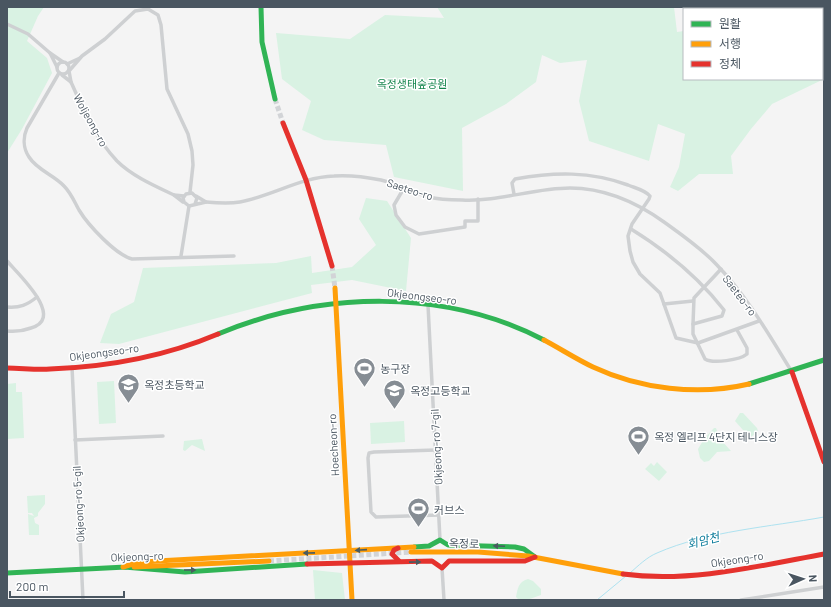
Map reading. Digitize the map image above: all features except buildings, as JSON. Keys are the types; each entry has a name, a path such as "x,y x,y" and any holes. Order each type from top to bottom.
{"main road":[{"path":"261,7 261,32 265,60 275,99"},
{"path":"283,122 306,180 332,266"},
{"name":"Hoecheon-ro","path":"335,288 348,561 352,600"},
{"name":"Okjeongseo-ro","path":"7,368 52,369 151,355 185,347 259,319 336,303 390,301 428,305 479,315 514,326 608,373 646,384 690,389 714,389 759,383 824,360"},
{"path":"792,372 824,462"},
{"path":"429,546 440,540 448,545"},
{"path":"123,567 136,563 157,561 448,545 515,547 524,549 535,557"},
{"path":"399,548 394,550 392,554 393,558 400,562"},
{"path":"411,552 466,553 535,557"},
{"path":"285,554 290,559 290,562 286,565"},
{"name":"Okjeong-ro","path":"535,557 652,576 696,575 824,554"},
{"path":"123,567 150,570 215,570 348,561 525,561 535,557"},
{"name":"Okjeong-ro","path":"7,573 82,568 269,561"},
{"path":"432,561 442,568 449,561"}],"street":[{"path":"174,195 184,196 190,192 193,165 192,151 188,134 167,89 161,25 158,15 148,9 135,11 105,39 82,56 69,71 60,74 24,134 24,142 28,156 32,162 63,185 72,195 83,216 118,253 132,259 181,256 234,256"},
{"path":"7,24 28,34 50,53 65,63 69,71 71,82"},
{"path":"50,53 60,74 71,82"},
{"path":"57,67 82,56"},
{"name":"Woljeong-ro","path":"71,82 100,140 118,161 143,180 174,195"},
{"path":"514,194 512,183 515,178 556,173 593,175 608,178 645,192 650,196 630,229 628,244 633,262 640,274 660,293 676,338 698,343"},
{"name":"Saeteo-ro","path":"306,180 333,176 359,177 382,180 429,197 467,201 542,190 590,189 610,194 643,208 700,249 721,269 769,333 792,372"},
{"path":"189,206 206,202 226,204 240,202 306,180"},
{"path":"404,188 394,205 396,215 404,227 419,234 465,227 465,221 478,221 478,199"},
{"path":"190,192 206,202"},
{"path":"174,195 189,206"},
{"path":"184,196 184,202"},
{"path":"195,204 196,196"},
{"path":"181,256 189,206"},
{"path":"630,229 669,255 722,307 724,313 718,318 692,324"},
{"path":"7,261 37,297 44,309 45,314 39,324 24,330 7,331"},
{"name":"Saeteo-ro","path":"693,301 721,269"},
{"path":"7,307 16,308 27,305 37,297"},
{"path":"664,304 693,301 693,334 705,359 709,361 722,361 745,356 747,354 747,348 737,330"},
{"name":"Okjeong-ro 7-gil","path":"428,305 440,540"},
{"name":"Saeteo-ro","path":"698,343 759,321"},
{"name":"Okjeong-ro 5-gil","path":"72,367 83,600"},
{"path":"75,440 162,436"},
{"path":"436,450 369,453 371,512 376,517 439,515"},
{"path":"442,568 444,600"},
{"path":"741,600 824,587"}],"green space":[{"path":"7,7 44,7 38,16 27,41 47,58 52,73 22,129 7,153"},
{"name":"옥정생태숲공원","path":"437,7 674,7 677,32 683,31 683,80 822,80 772,104 731,156 733,174 699,174 678,191 670,187 679,167 685,134 658,124 649,161 589,141 579,101 587,60 560,63 542,55 536,82 506,104 462,128 463,191 394,177 386,145 324,140 302,130 311,101 282,79 276,33 350,39 385,15 444,18"},
{"name":"옥정생태숲공원","path":"824,21 824,79 823,79"},
{"path":"366,198 387,201 411,238 406,291 352,280 311,285 312,293 119,344 100,343 111,314 134,302 143,268 276,263 311,256 312,273 352,267 376,245 359,219"},
{"path":"114,381 116,423 99,424 97,382"},
{"path":"16,383 16,392 22,392 24,438 7,439 7,384"},
{"path":"740,413 743,413 757,428 758,431 750,438 735,421"},
{"path":"404,421 405,442 371,444 370,423"},
{"path":"714,428 716,428 720,439 731,451 717,452 709,461 704,462 700,458 698,449 704,439"},
{"path":"202,439 205,451 192,445 185,451 183,450 184,441"},
{"path":"657,462 667,472 659,481 645,469 651,463 654,466"},
{"path":"45,495 45,504 38,513 38,516 34,518 35,523 39,525 39,535 29,535 28,514 34,516 32,513 28,513 27,496"},
{"path":"313,570 342,573 345,600 315,600"},
{"path":"528,579 533,581 541,589 541,595 527,600 519,600 516,597 519,586 522,582"}],"waterway":[{"name":"회암천","path":"630,573 653,555 676,546 739,530 824,517"},
{"name":"회암천","path":"597,600 626,576"}],"tunnel":[{"path":"275,99 283,123"},
{"path":"332,266 335,288"},
{"path":"269,561 411,552"}],"traffic: fast":[{"path":"261,7 262,42 275,99"},
{"path":"218,334 257,320 298,309 340,303 382,301 424,304 465,311 506,323 544,340"},
{"path":"749,384 824,360"},
{"path":"414,547 429,546 440,540 448,545 515,547 524,549 535,557"},
{"path":"124,567 185,572 307,564"},
{"path":"7,573 126,567"}],"traffic: slow":[{"path":"335,288 352,600"},
{"path":"544,340 593,367 630,381 690,390 730,388 749,384"},
{"path":"123,567 136,563 157,561 414,547"},
{"path":"411,552 478,552 528,556 623,574"},
{"path":"134,567 269,561"}],"traffic: jam":[{"path":"283,123 306,180 332,266"},
{"path":"7,368 50,369 114,363 157,354 198,342 218,334"},
{"path":"792,372 824,462"},
{"path":"398,548 394,550 392,554 399,561"},
{"path":"623,574 648,576 699,575 750,568 824,554"},
{"path":"307,564 432,561 442,568 449,561 525,561 535,557"}],"place":[{"name":"농구장","path":"365,388"},
{"name":"옥정초등학교","path":"129,404"},
{"name":"옥정고등학교","path":"395,410"},
{"name":"옥정 엘리프 4단지 테니스장","path":"638,456"},
{"name":"커브스","path":"419,528"}]}
